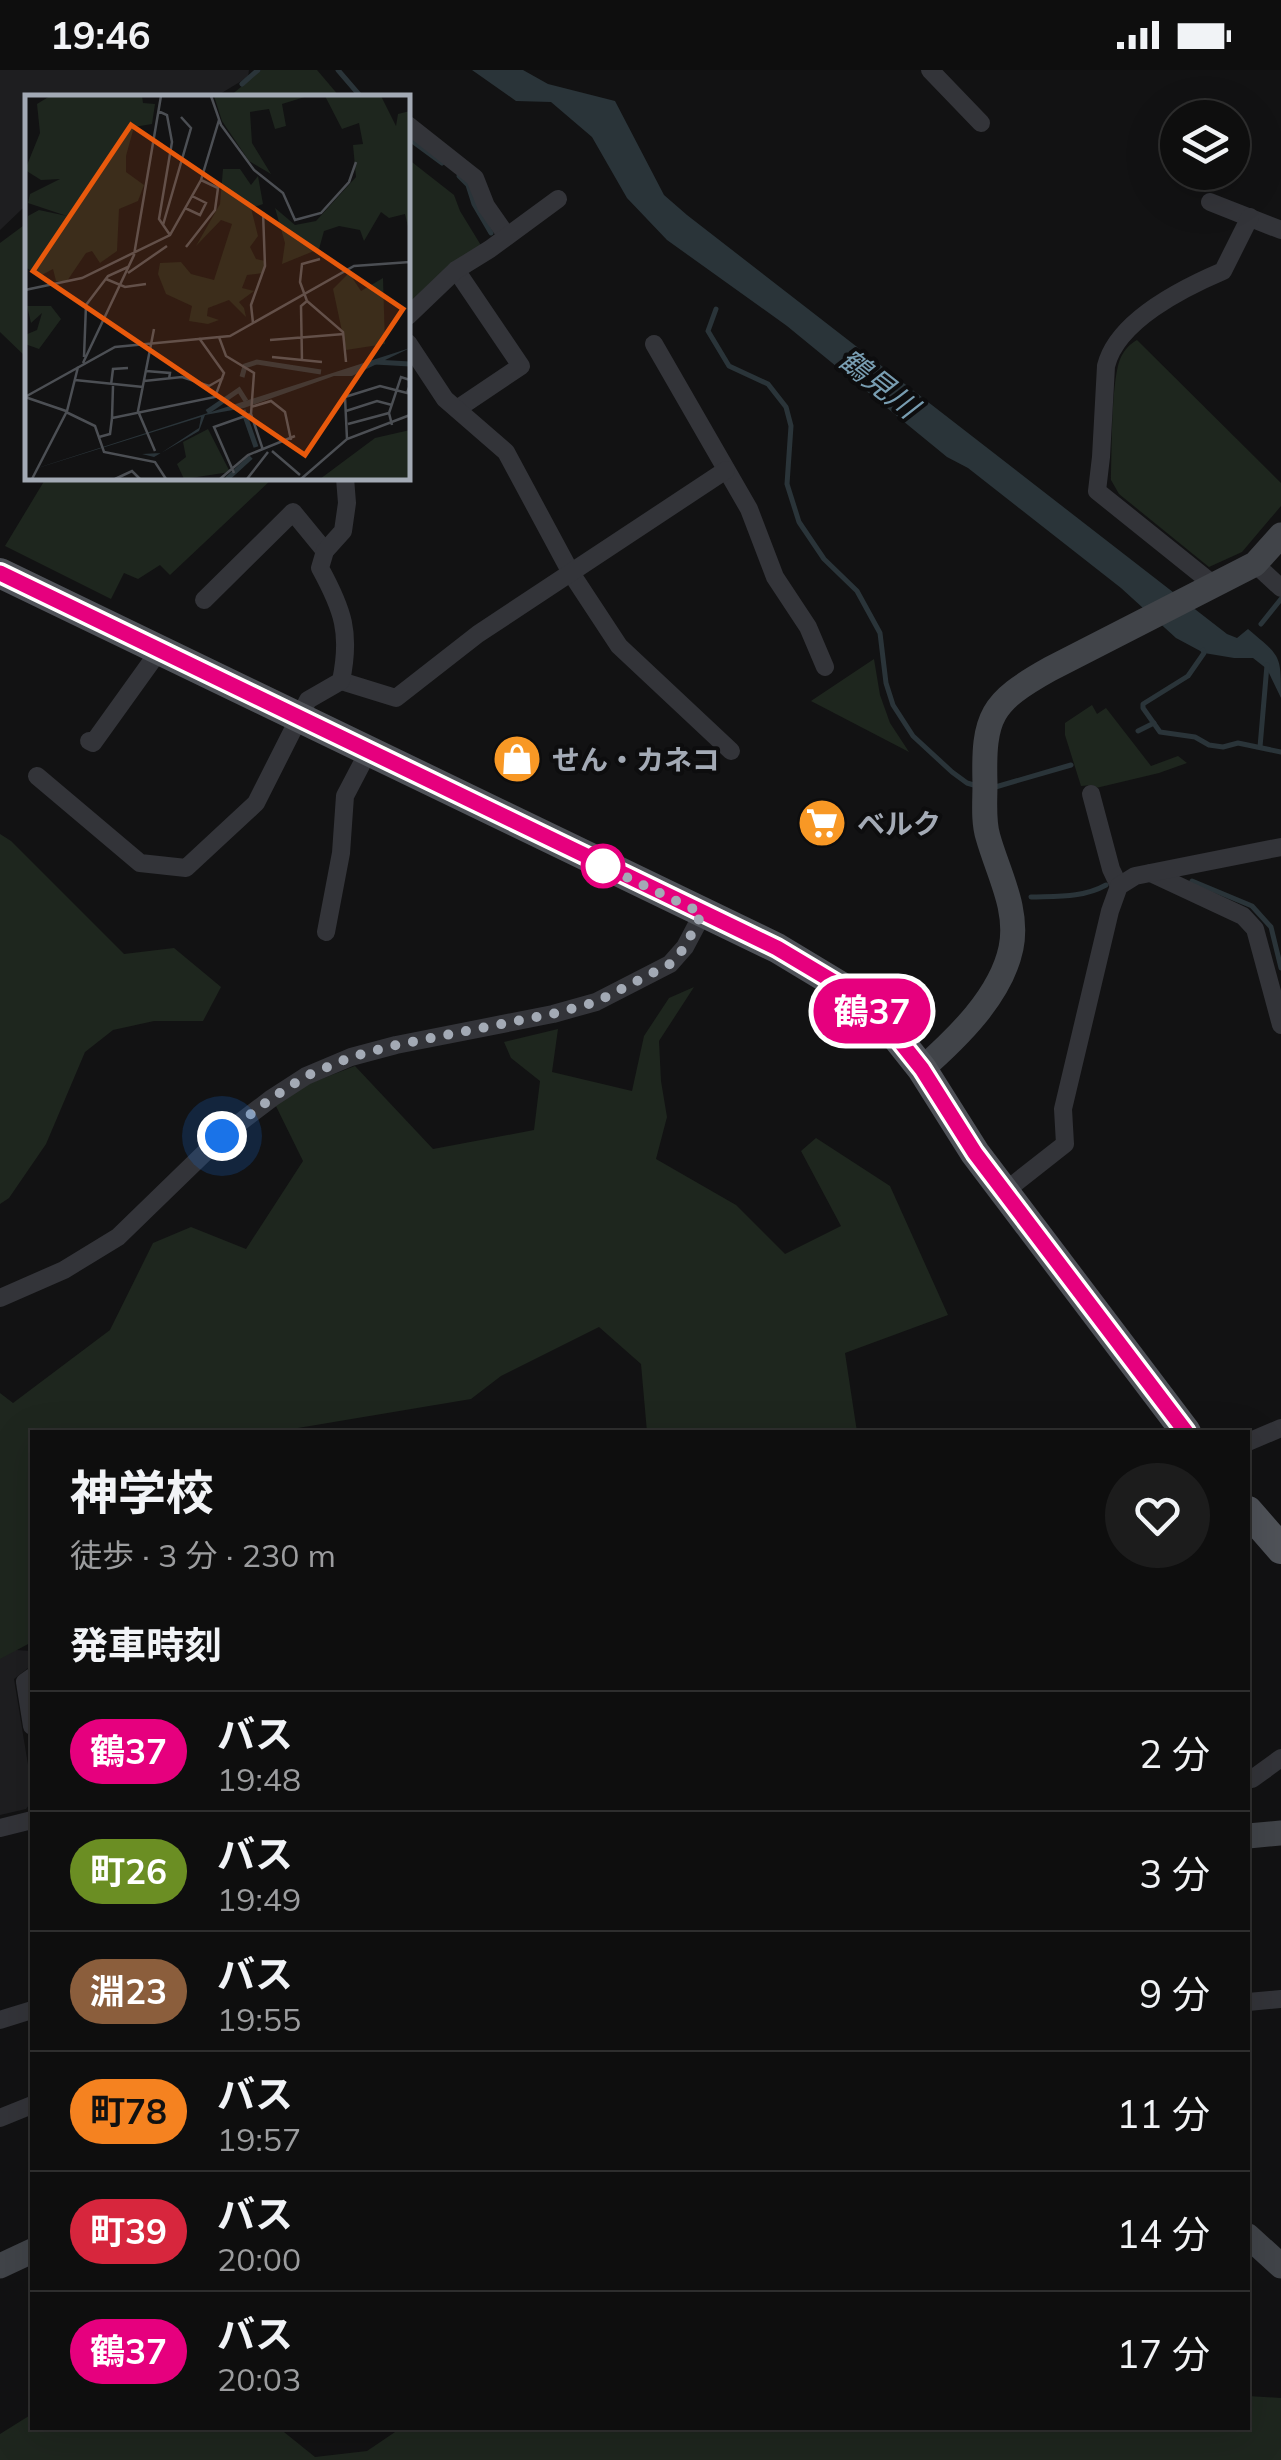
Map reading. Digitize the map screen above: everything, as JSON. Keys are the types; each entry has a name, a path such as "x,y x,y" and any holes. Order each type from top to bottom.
{"main road":[{"path":"0,573 804,962 844,988 878,1016 922,1069 960,1132 1184,1430"},
{"path":"1250,1513 1281,1549"}],"street":[{"path":"930,70 981,123"},
{"path":"410,127 476,178 486,206 507,236"},
{"path":"410,314 456,270 558,199"},
{"path":"1210,202 1281,230"},
{"path":"1214,585 1096,491 1106,366 1117,341 1160,301 1223,272 1250,217"},
{"path":"456,270 521,366 457,409"},
{"path":"654,344 749,508 776,577 808,627 825,668"},
{"path":"410,346 445,399 506,452 571,573 619,646 731,750"},
{"path":"38,776 140,863 186,868 256,803 308,700 342,681 396,698 478,634 726,470"},
{"path":"342,681 346,631 320,568 325,551 344,530 345,480"},
{"path":"204,600 292,512 325,551"},
{"path":"922,1069 950,1043 994,988 1010,949 1010,908 986,832 984,755 987,729 996,709 1022,684 1255,564 1281,534"},
{"path":"1255,564 1279,586"},
{"path":"88,741 94,743 160,651"},
{"path":"326,932 341,853 344,796 368,752"},
{"path":"1091,794 1110,869 1119,886"},
{"path":"1004,1192 1065,1144 1063,1109 1119,886 1135,876 1281,847"},
{"path":"1151,873 1243,916 1255,929 1281,1025"},
{"path":"0,1298 64,1270 118,1238 222,1136 306,1076 351,1057 396,1045 596,1002 670,964 685,947 702,913"},
{"path":"1250,1441 1281,1428"},
{"path":"30,1678 25,1682 30,1713"},
{"path":"1252,1779 1281,1758"},
{"path":"0,1828 30,1820"},
{"path":"1250,1836 1281,1833"},
{"path":"1250,2002 1281,1999"},
{"path":"0,2020 30,2011"},
{"path":"0,2118 30,2106"},
{"path":"1250,2238 1281,2266"},
{"path":"0,2266 30,2251"}],"shaded area":[{"path":"0,70 249,70 248,77 218,95 25,95 25,208 0,230"},
{"path":"261,70 317,70 338,95 231,95"},
{"path":"410,161 454,195 482,247 430,283 410,303"},
{"path":"25,224 25,356 0,332 0,243"},
{"path":"1137,340 1281,483 1281,506 1242,552 1209,567 1119,494 1111,480 1118,367 1124,352"},
{"path":"45,480 271,480 170,575 160,565 138,579 124,573 111,599 5,546"},
{"path":"874,659 890,723 909,752 811,701"},
{"path":"1092,705 1097,714 1106,708 1151,766 1178,756 1187,763 1096,788 1081,786 1065,723"},
{"path":"0,834 124,954 174,948 221,987 203,1021 154,1021 113,1030 85,1052 46,1144 9,1198 0,1204"},
{"path":"694,987 659,1041 667,1117 656,1159 736,1205 785,1254 841,1226 801,1151 816,1138 890,1186 948,1315 845,1353 857,1430 647,1430 641,1364 599,1327 501,1376 471,1399 286,1430 30,1430 30,1643 0,1659 0,1393 13,1403 110,1330 153,1243 191,1227 246,1249 303,1161 272,1098 355,1066 433,1149 534,1130 540,1081 511,1058 504,1042 558,1029 552,1072 632,1091 644,1036 669,998"},
{"path":"0,1649 30,1651 30,1667 14,1679 30,1777 30,1804 26,1809 0,1815"},
{"path":"1250,2396 1281,2398 1281,2460 0,2460 0,2434 30,2415 30,2430 281,2430 315,2457 367,2451 398,2430 1250,2430"}],"water":[{"name":"鶴見川","path":"472,70 523,70 548,84 615,101 664,195 1227,634 1237,638 1248,629 1277,658 1281,698 1267,669 1253,658 1204,653 1176,638 1121,588 968,468 947,457 787,326 667,240 627,198 592,137 551,102 516,101"}],"waterway":[{"path":"242,84 258,70"},
{"path":"338,70 359,95"},
{"path":"410,139 442,163"},
{"path":"459,176 468,185 491,233"},
{"path":"716,309 708,331 729,366 768,384 786,407 791,426 787,484 799,522 824,559 857,591 880,633 893,705 913,736 952,772 977,786"},
{"path":"1261,624 1281,599"},
{"path":"1203,650 1188,676 1143,704 1160,732 1195,737 1209,745 1238,743 1281,752"},
{"path":"1260,747 1267,665"},
{"path":"1138,731 1154,723"},
{"path":"992,788 1071,765"},
{"path":"1192,881 1252,906 1271,927 1281,968"},
{"path":"1031,897 1079,894 1106,885"}],"bus line":[{"name":"鶴37","path":"0,573 777,948 844,988 878,1016 922,1069 975,1153 1184,1430"}],"place":[{"name":"せん・カネコ","path":"517,759"},
{"name":"ベルク","path":"822,823"}],"route":[{"path":"222,1136 306,1076 351,1057 596,1002 670,964 685,947 702,913 603,866"}]}
